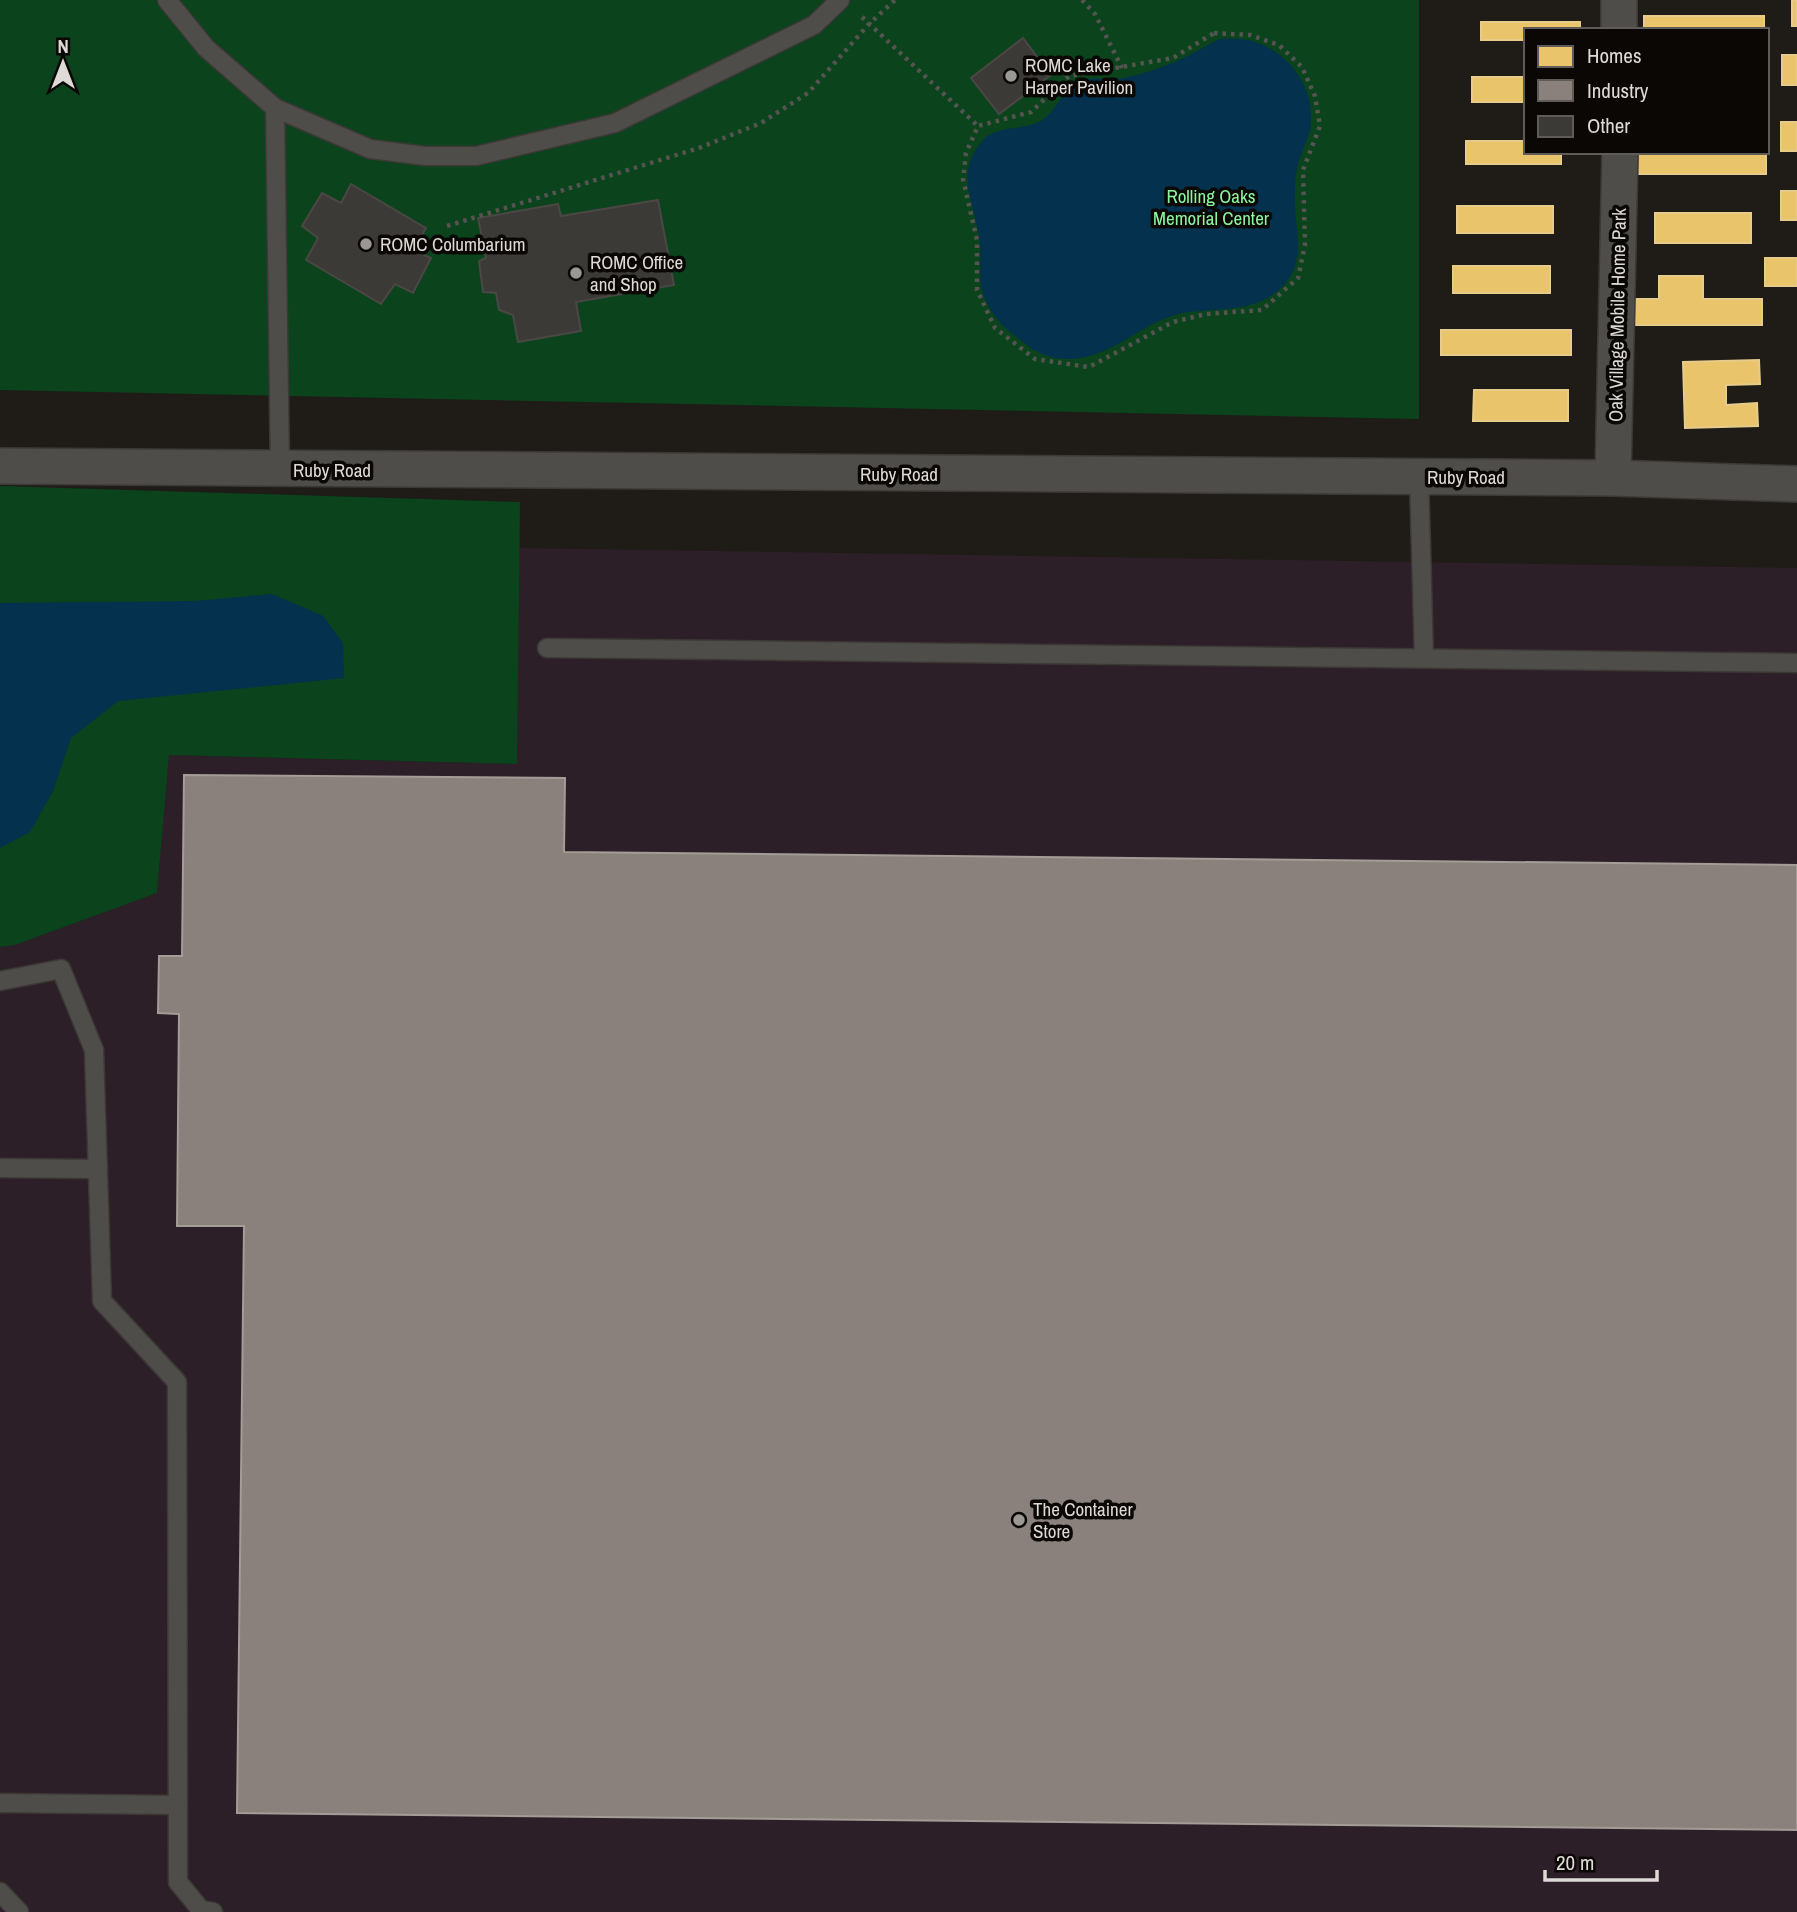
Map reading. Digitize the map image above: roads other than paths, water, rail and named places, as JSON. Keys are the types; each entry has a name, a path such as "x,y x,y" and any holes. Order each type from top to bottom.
{"street":[{"path":"1619,0 1619,28"},
{"name":"Oak Village Mobile Home Park","path":"1613,478 1620,154"},
{"name":"Ruby Road","path":"0,466 1613,478 1797,484"}],"lane":[{"path":"167,0 206,48 275,108 370,149 425,156 476,156 615,123 814,24 839,0"},
{"path":"275,108 280,470"},
{"path":"1419,477 1424,658"},
{"path":"547,648 1797,663"},
{"path":"0,981 61,969 94,1049 102,1301 177,1382 178,1882 201,1909 213,1912"},
{"path":"0,1168 98,1169"},
{"path":"0,1803 177,1805"},
{"path":"0,1892 19,1912"}],"water":[{"path":"1219,39 1248,40 1265,46 1287,61 1308,95 1311,122 1296,174 1298,251 1292,274 1284,285 1262,301 1236,308 1177,314 1091,356 1064,359 1050,357 1033,349 998,320 983,293 980,280 980,244 968,188 969,164 974,152 983,140 994,132 1032,124 1045,118 1074,84 1092,79 1119,79 1137,75 1185,57"},
{"path":"272,594 323,616 343,643 344,678 118,701 71,738 53,791 30,832 0,848 0,603 195,601"}],"place":[{"name":"ROMC Lake Harper Pavilion","path":"1011,76"},
{"name":"ROMC Columbarium","path":"366,244"},
{"name":"ROMC Office and Shop","path":"576,273"},
{"name":"The Container Store","path":"1019,1520"}],"park label":[{"name":"Rolling Oaks Memorial Center","path":"1211,207"}]}
